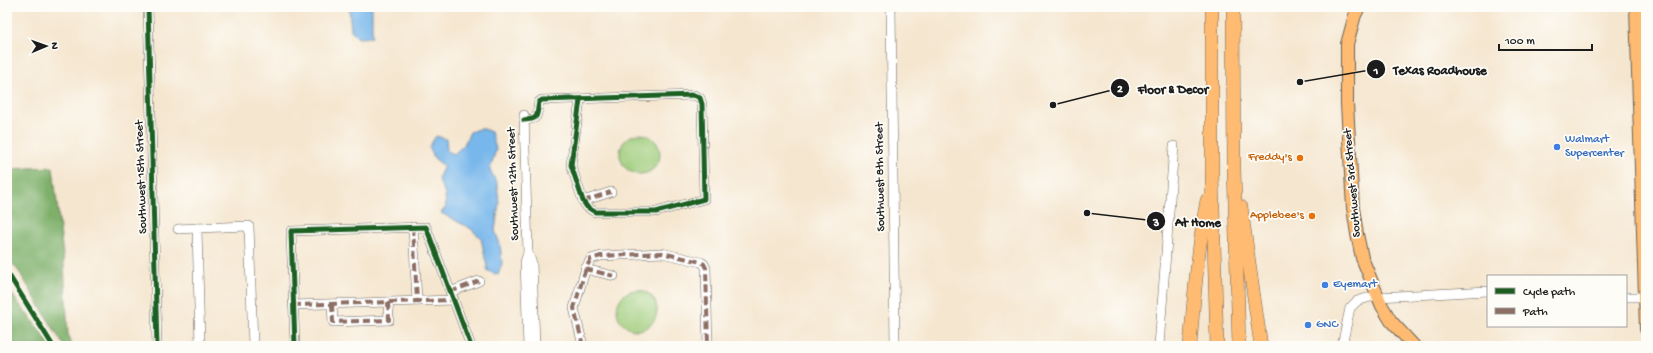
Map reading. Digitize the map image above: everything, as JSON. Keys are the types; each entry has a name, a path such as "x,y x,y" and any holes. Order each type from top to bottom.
{"highway":[{"path":"1212,7 1212,174 1217,346"},
{"path":"1234,7 1234,168 1239,346"},
{"path":"1234,168 1244,221 1248,264 1261,346"},
{"path":"1190,346 1202,226 1212,174"}],"main road":[{"name":"Southwest 3rd Street","path":"1359,7 1355,15 1347,44 1346,104 1353,208 1362,258 1377,296 1391,321 1414,346"},
{"path":"1636,7 1646,329"}],"street":[{"name":"Southwest 15th Street","path":"148,7 157,346"},
{"name":"Southwest 8th Street","path":"891,7 895,346"},
{"path":"694,96 700,98 702,104 704,198 656,212 595,212 590,210 583,201 571,165 580,100 694,96"},
{"name":"Southwest 12th Street","path":"535,346 532,263 528,253 524,117 536,118 539,102 542,100 580,100"},
{"path":"1159,346 1174,146"},
{"path":"583,201 611,192"},
{"path":"178,229 249,226 253,346"},
{"path":"413,227 417,301"},
{"path":"295,346 291,231 413,227 426,227 472,345"},
{"path":"197,228 200,346"},
{"name":"Southwest 12th Street","path":"528,253 525,262 528,346"},
{"path":"583,346 574,308 587,264 591,259 601,256 662,253 701,262 706,268 708,346"},
{"path":"585,270 614,276"},
{"path":"293,305 417,301 452,296 479,281"},
{"path":"1342,346 1350,308 1356,301 1377,296 1487,291"},
{"path":"1627,297 1645,297"},
{"path":"332,304 333,322 389,320 388,302"}],"green space":[{"path":"644,134 651,137 657,143 660,154 659,162 651,171 644,174 636,174 629,171 621,162 620,150 623,143 632,135"},
{"path":"53,167 64,265 68,335 71,346 64,346 20,273 7,256 7,169"},
{"path":"7,288 50,346 15,346 7,328"},
{"path":"641,290 648,293 654,299 657,310 656,318 648,327 641,330 633,330 626,327 618,318 617,306 620,299 629,291"}],"water":[{"path":"349,7 372,7 372,37 358,38 351,30"},
{"path":"481,128 491,132 496,149 490,170 497,183 499,203 495,231 500,244 502,264 498,275 488,271 481,238 470,228 441,213 446,207 445,193 438,179 444,166 434,158 429,147 436,136 446,139 447,151 454,154 464,145 470,132"}],"marked path":[{"path":"583,201 611,192"},
{"path":"413,227 417,301"},
{"path":"583,346 574,308 586,268 591,259 601,256 662,253 701,262 706,268 708,346"},
{"path":"585,269 614,276"},
{"path":"450,292 479,281"},
{"path":"293,305 454,300"},
{"path":"332,304 333,322 389,320 388,302"}],"cycle path":[{"path":"148,7 157,346"},
{"path":"524,120 535,118 539,102 542,100 694,95 700,98 702,104 704,199 656,212 595,212 587,207 583,201 571,165 580,100"},
{"path":"295,346 291,231 426,227 471,346"},
{"path":"7,272 53,346"}],"place":[{"name":"Texas Roadhouse","path":"1300,82"},
{"name":"Floor & Decor","path":"1053,105"},
{"name":"Walmart Supercenter","path":"1557,147"},
{"name":"Freddy's","path":"1300,158"},
{"name":"At Home","path":"1087,213"},
{"name":"Applebee's","path":"1312,216"},
{"name":"Eyemart","path":"1325,285"},
{"name":"GNC","path":"1308,325"}]}
